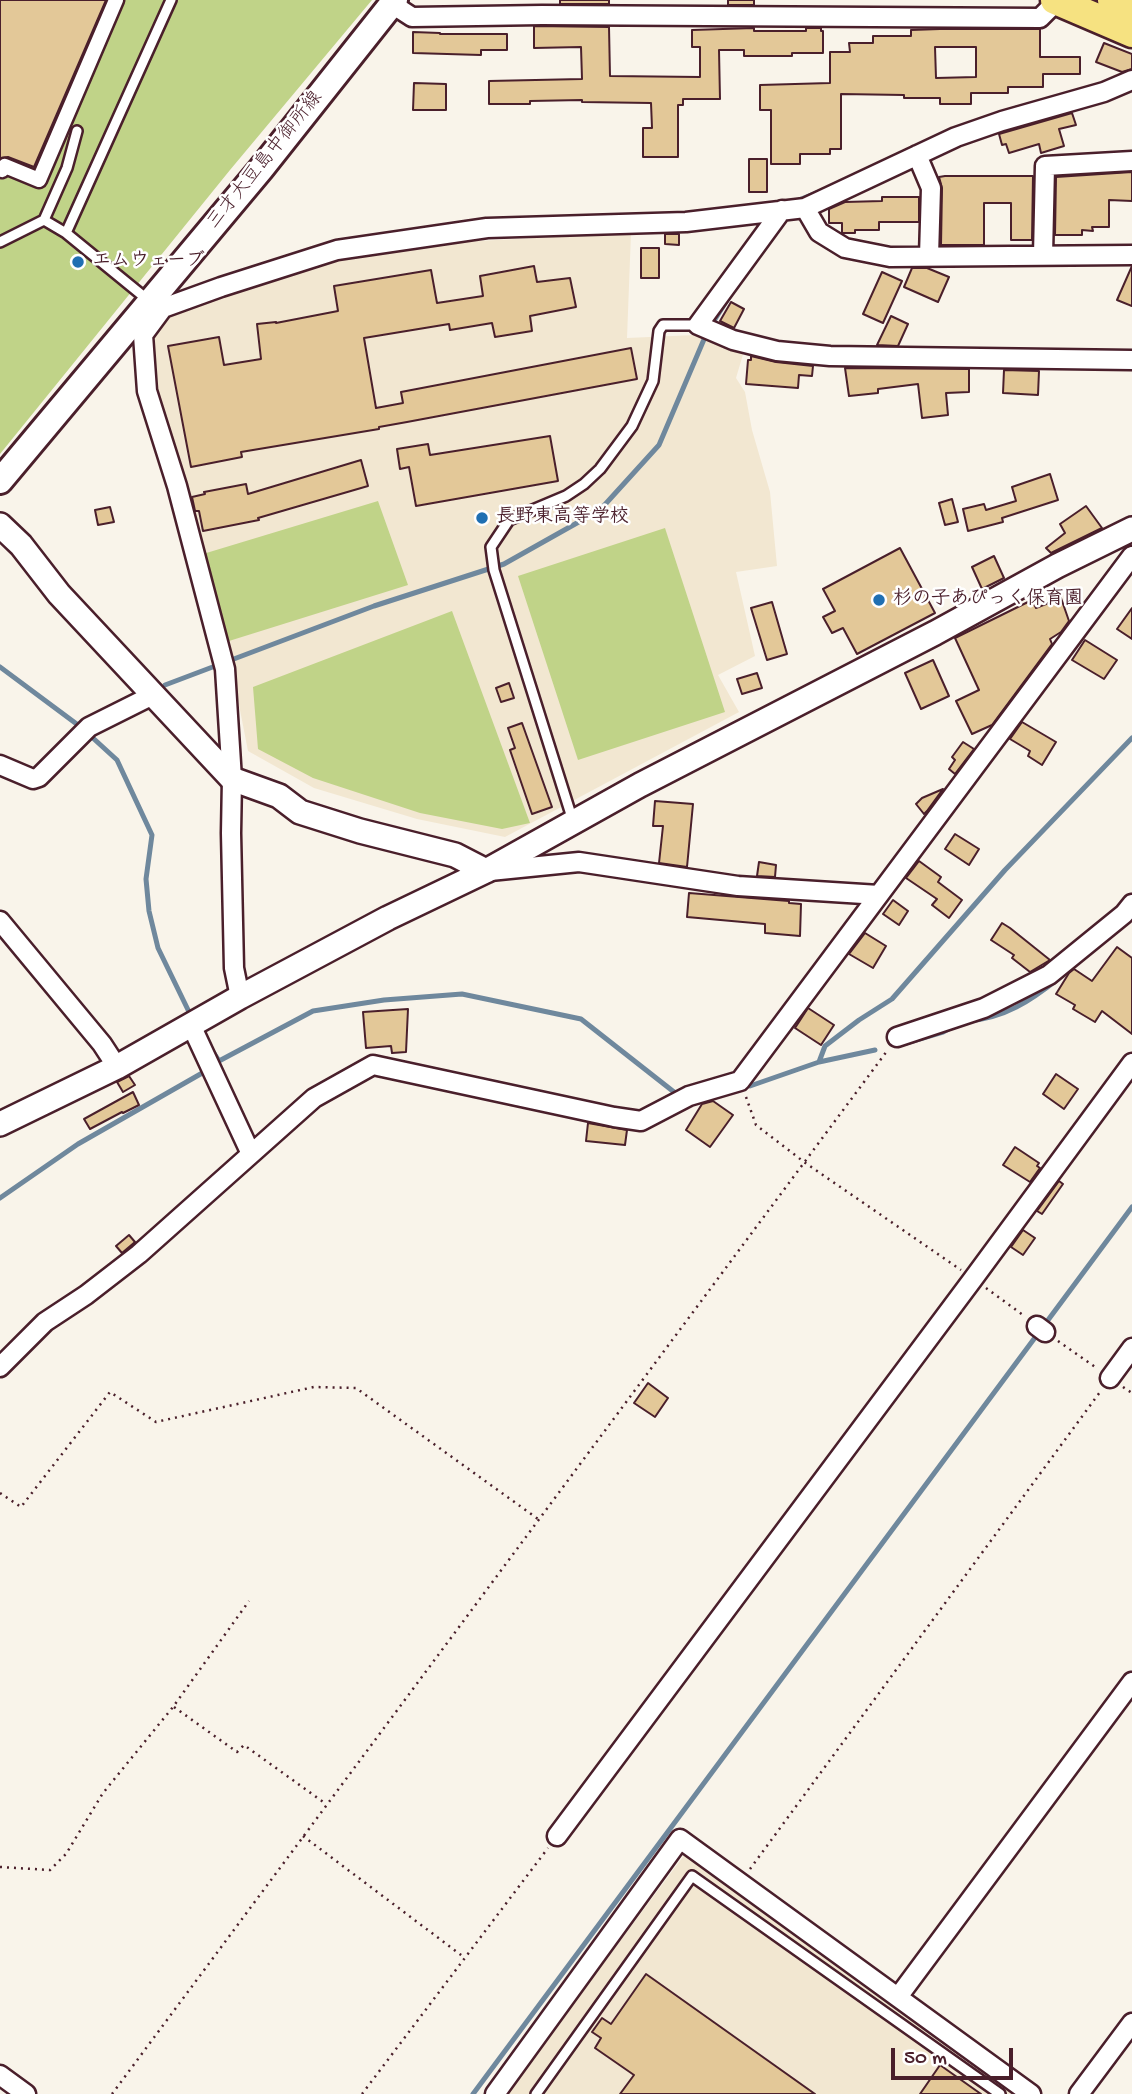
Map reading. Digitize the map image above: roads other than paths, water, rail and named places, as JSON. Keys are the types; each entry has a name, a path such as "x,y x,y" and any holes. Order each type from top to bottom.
{"main road":[{"path":"1056,0 1132,33"},
{"path":"1112,0 1132,9"},
{"name":"三才大豆島中御所線","path":"0,481 157,305 393,2"}],"street":[{"path":"0,169 5,166 39,180 116,0"},
{"path":"393,2 412,17 542,15 1040,18 1056,0"},
{"path":"240,997 233,957 232,779 223,664 177,486 147,391 143,335 157,305 337,250 487,228 686,222 805,208 956,137 1104,92 1132,80"},
{"path":"917,155 931,188 929,256"},
{"path":"1043,255 1045,166 1132,161"},
{"path":"805,208 819,232 845,248 890,257 1132,255"},
{"path":"782,210 698,325 733,340 777,351 830,356 1132,360"},
{"path":"0,525 21,545 59,594 232,779 279,796 300,812 359,831 455,855 486,871 579,862 738,886 879,895"},
{"path":"0,1124 117,1068 240,997 388,918 486,871 640,785 1132,529"},
{"path":"0,1367 45,1322 86,1295 139,1254 314,1098 373,1065 641,1121 689,1096 740,1081 1132,556"},
{"path":"0,765 33,779 39,777 89,727 153,695"},
{"path":"897,1037 984,1008 1049,975 1124,914 1132,904"},
{"path":"0,921 102,1044 117,1068"},
{"path":"191,1025 251,1154"},
{"path":"556,1836 974,1279 1132,1063"},
{"path":"1110,1378 1132,1348"},
{"path":"898,1997 1132,1682"},
{"path":"495,2094 680,1839 1031,2094"},
{"path":"1079,2094 1132,2023"},
{"path":"0,2075 26,2094"}],"lane":[{"path":"66,233 171,0"},
{"path":"0,242 44,220 67,168 77,131"},
{"path":"44,220 66,233 157,305"},
{"path":"574,822 493,567 491,547 509,520 566,496 600,469 632,426 653,381 659,331 663,325 698,325"},
{"path":"536,2094 692,1876 1000,2094"}],"waterway":[{"path":"980,120 1017,108"},
{"path":"794,202 831,187"},
{"path":"712,324 729,297"},
{"path":"165,685 374,606 504,564 600,510 659,445 705,337"},
{"path":"0,667 78,725"},
{"path":"819,1062 825,1046 892,999 1005,870 1132,738"},
{"path":"94,739 117,760 152,835 146,879 149,911 158,948 191,1016"},
{"path":"968,1021 994,1016 1016,1007 1058,979"},
{"path":"211,1049 219,1061 313,1011 384,1000 462,994 581,1019 674,1092"},
{"path":"906,1043 952,1027"},
{"path":"750,1086 819,1062 875,1050"},
{"path":"0,1198 78,1144 204,1072"},
{"path":"473,2094 1132,1207"}],"place":[{"name":"エムウェーブ","path":"78,262"},
{"name":"長野東高等学校","path":"482,518"},
{"name":"杉の子あぴっく保育園","path":"879,600"}]}
